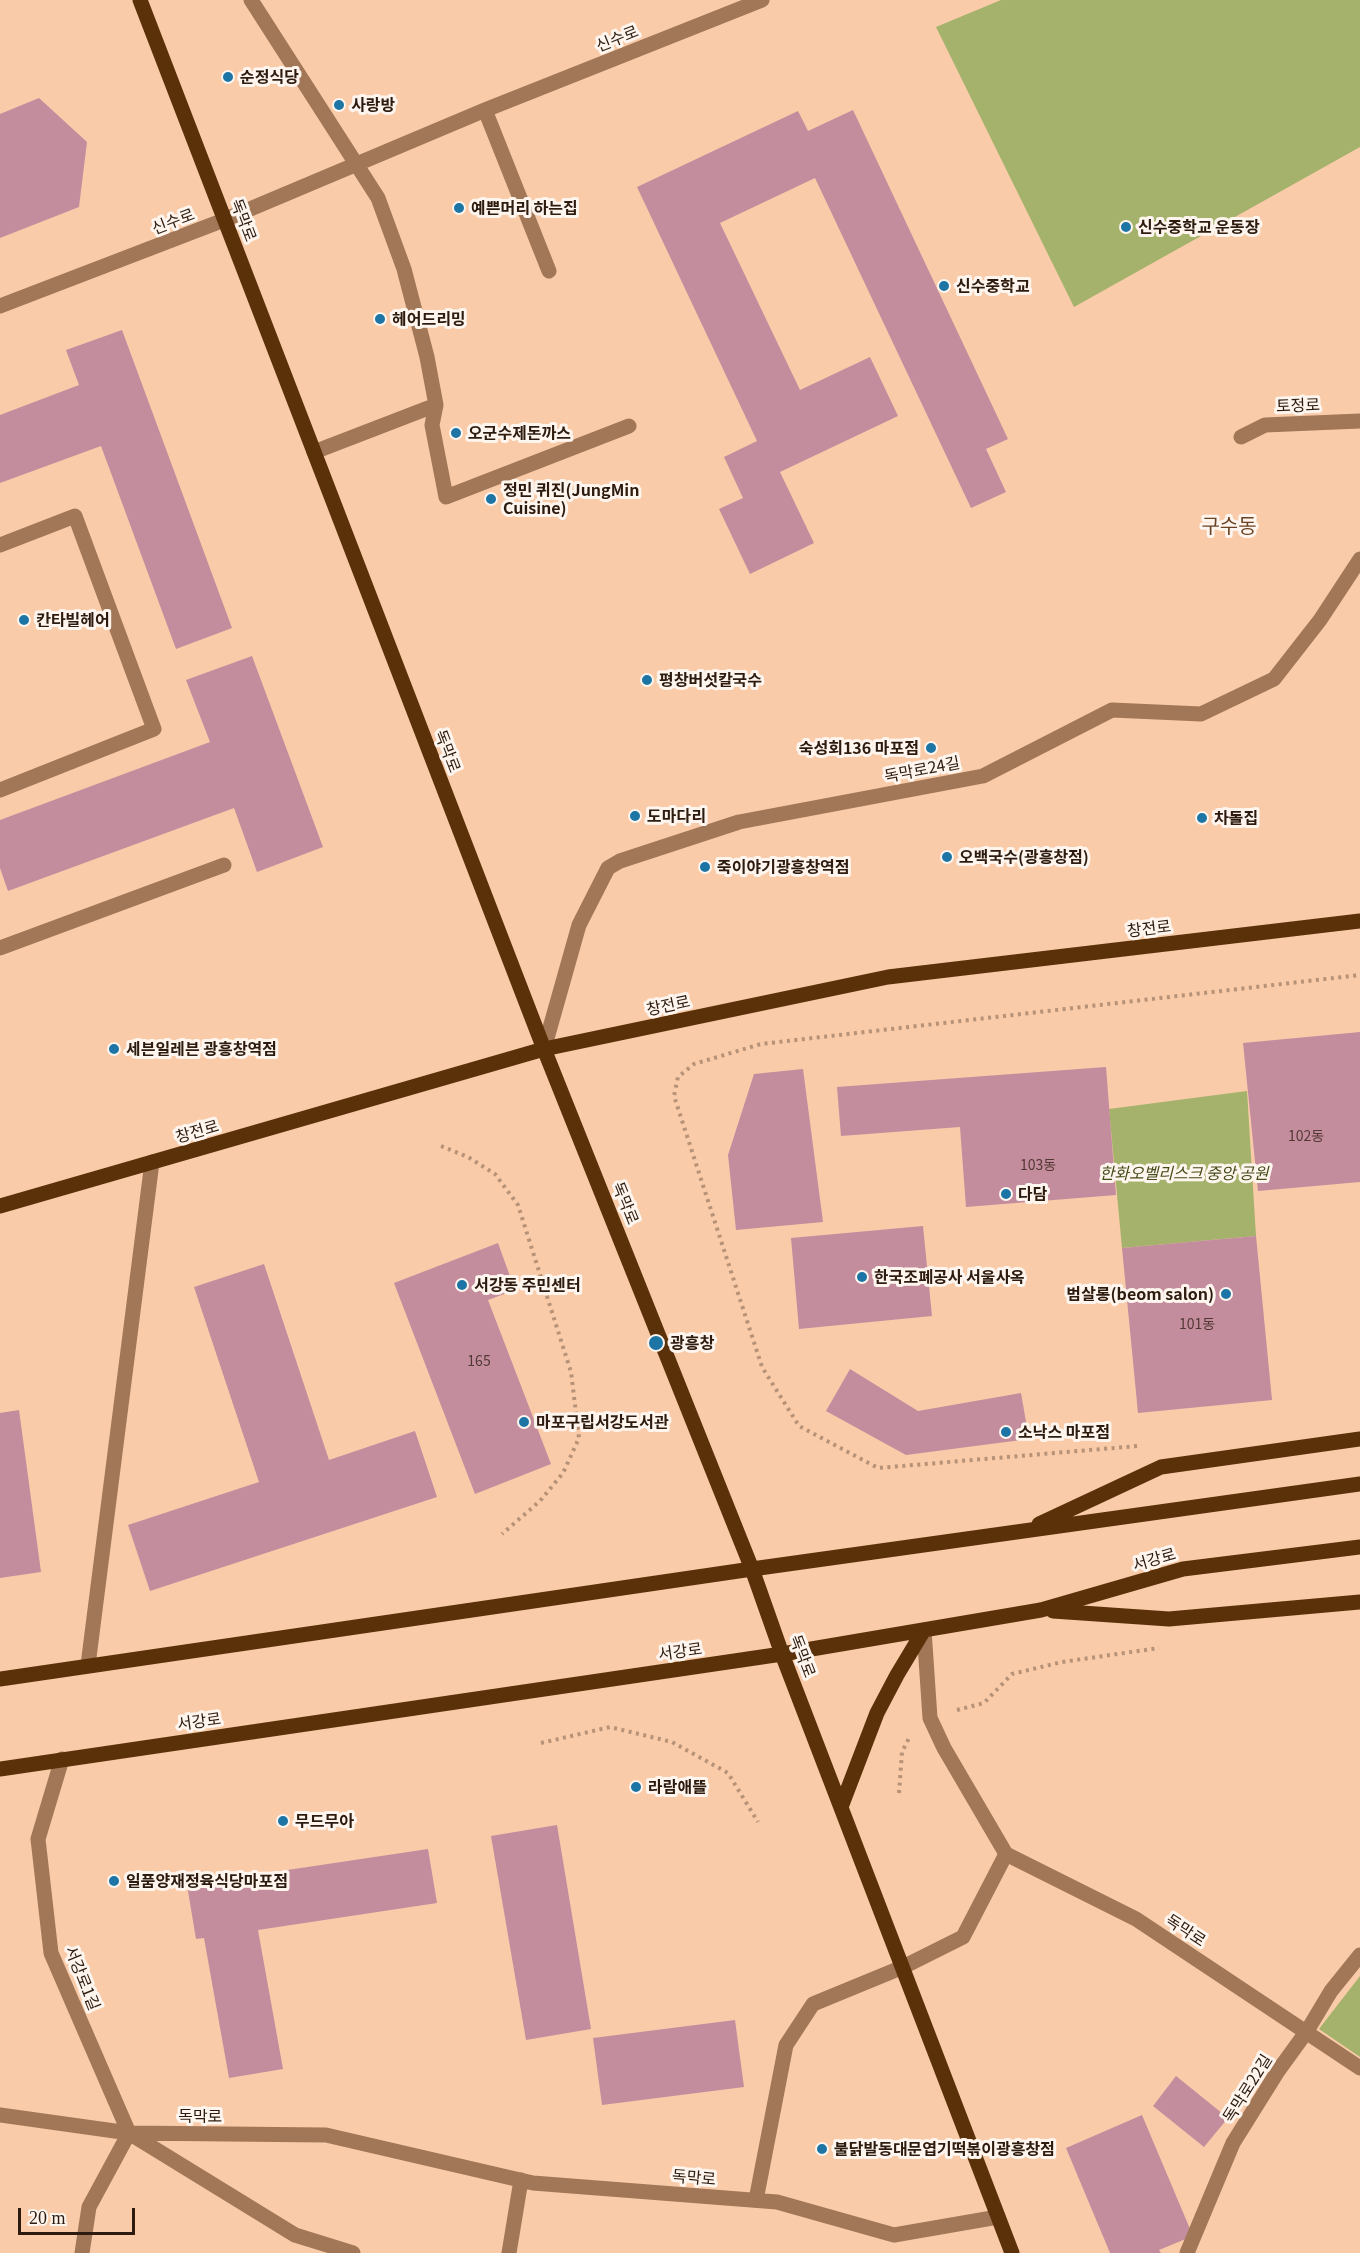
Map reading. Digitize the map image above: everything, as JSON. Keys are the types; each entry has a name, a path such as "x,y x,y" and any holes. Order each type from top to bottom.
{"main road":[{"name":"독막로","path":"140,0 544,1049 752,1569 1012,2253"},
{"name":"창전로","path":"0,1206 544,1049 888,977 1360,921"},
{"path":"1026,1530 1161,1467 1360,1439"},
{"path":"0,1679 752,1569 1360,1484"},
{"name":"서강로","path":"0,1769 783,1654 1041,1610 1183,1569 1360,1547"},
{"path":"1041,1610 1169,1619 1360,1602"},
{"path":"841,1807 877,1713 924,1630"}],"street":[{"path":"251,0 378,198 404,269 427,357 436,405 432,424 446,497 629,426"},
{"name":"신수로","path":"0,306 224,220 484,110 762,0"},
{"path":"484,110 549,271"},
{"path":"314,452 436,405"},
{"name":"토정로","path":"1241,437 1265,425 1360,421"},
{"path":"0,545 75,516 154,729 0,790"},
{"name":"독막로24길","path":"544,1049 579,924 608,868 739,822 982,776 1112,710 1201,714 1274,679 1320,620 1360,559"},
{"path":"0,948 224,866"},
{"path":"88,1665 152,1162"},
{"path":"756,2200 786,2045 813,2004 903,1967 963,1937 1006,1854 944,1748 930,1718 924,1630"},
{"name":"서강로1길","path":"62,1759 38,1839 51,1953 129,2133"},
{"name":"독막로","path":"1006,1854 1136,1918 1360,2068"},
{"name":"독막로22길","path":"1187,2253 1233,2143 1331,1992 1360,1955"},
{"path":"0,2115 129,2133 295,2235 353,2253"},
{"path":"82,2253 89,2207 129,2133"},
{"name":"독막로","path":"129,2133 326,2135 521,2180 777,2202 894,2235 998,2217"},
{"path":"509,2253 521,2180"}],"path":[{"path":"1139,1445 878,1468 799,1426 762,1367 674,1096 678,1077 694,1064 761,1044 1360,975"},
{"path":"441,1146 468,1157 495,1174 518,1205 571,1372 579,1438 562,1473 540,1501 501,1534"},
{"path":"899,1792 902,1752 915,1726 930,1718 984,1703 1012,1674 1062,1662 1168,1647"},
{"path":"542,1743 610,1727 672,1742 728,1773 758,1822"}],"green space":[{"name":"신수중학교 운동장","path":"1001,0 1360,0 1360,147 1074,307 936,27"},
{"name":"한화오벨리스크 중앙 공원","path":"1247,1091 1256,1236 1122,1248 1109,1109"},
{"path":"1360,1976 1360,2057 1319,2029"}],"building":[{"path":"39,98 87,142 79,207 0,238 0,114"},
{"path":"853,110 1008,439 986,449 1006,492 971,508 815,178 720,223 800,390 870,357 898,416 780,472 814,543 750,574 719,509 743,498 724,457 757,441 637,187 798,111 808,131"},
{"path":"122,330 232,628 176,649 101,446 0,483 0,415 79,385 66,350"},
{"path":"252,656 323,847 257,872 234,808 8,891 0,868 0,820 210,742 186,680"},
{"path":"1360,1032 1360,1182 1258,1191 1243,1043"},
{"path":"1106,1067 1116,1195 966,1207 960,1127 841,1136 837,1087"},
{"path":"803,1069 823,1222 736,1230 728,1155 754,1074"},
{"name":"한국조폐공사 서울사옥","path":"923,1226 932,1316 799,1329 791,1238"},
{"path":"1256,1236 1272,1400 1138,1413 1122,1248"},
{"path":"498,1243 515,1290 488,1300 551,1464 475,1494 394,1283"},
{"path":"264,1264 329,1460 415,1431 437,1497 150,1591 128,1525 259,1482 194,1287"},
{"path":"850,1369 918,1411 1021,1393 1029,1439 906,1455 826,1411"},
{"path":"19,1410 41,1572 0,1578 0,1413"},
{"path":"557,1825 591,2029 526,2040 491,1836"},
{"path":"428,1849 437,1903 258,1930 283,2069 229,2078 204,1938 196,1939 187,1885"},
{"path":"735,2020 744,2087 602,2105 593,2038"},
{"path":"1176,2076 1228,2118 1204,2147 1153,2106"},
{"path":"1142,2115 1193,2236 1159,2250 1161,2253 1110,2253 1066,2148"}],"place":[{"name":"순정식당","path":"228,77"},
{"name":"사랑방","path":"339,105"},
{"name":"예쁜머리 하는집","path":"459,208"},
{"name":"신수중학교 운동장","path":"1126,227"},
{"name":"신수중학교","path":"944,286"},
{"name":"헤어드리밍","path":"380,319"},
{"name":"오군수제돈까스","path":"456,433"},
{"name":"정민 퀴진(JungMin Cuisine)","path":"491,499"},
{"name":"칸타빌헤어","path":"24,620"},
{"name":"평창버섯칼국수","path":"647,680"},
{"name":"숙성회136 마포점","path":"931,748"},
{"name":"도마다리","path":"635,816"},
{"name":"차돌집","path":"1202,818"},
{"name":"오백국수(광흥창점)","path":"947,857"},
{"name":"죽이야기광흥창역점","path":"705,867"},
{"name":"세븐일레븐 광흥창역점","path":"114,1049"},
{"name":"다담","path":"1006,1194"},
{"name":"한국조폐공사 서울사옥","path":"862,1277"},
{"name":"서강동 주민센터","path":"462,1285"},
{"name":"범살롱(beom salon)","path":"1226,1294"},
{"name":"광흥창","path":"656,1343"},
{"name":"마포구립서강도서관","path":"524,1422"},
{"name":"소낙스 마포점","path":"1006,1432"},
{"name":"라람애뜰","path":"636,1787"},
{"name":"무드무아","path":"283,1821"},
{"name":"일품양재정육식당마포점","path":"114,1881"},
{"name":"불닭발동대문엽기떡볶이광흥창점","path":"822,2149"}],"district":[{"name":"구수동","path":"1229,525"}]}
